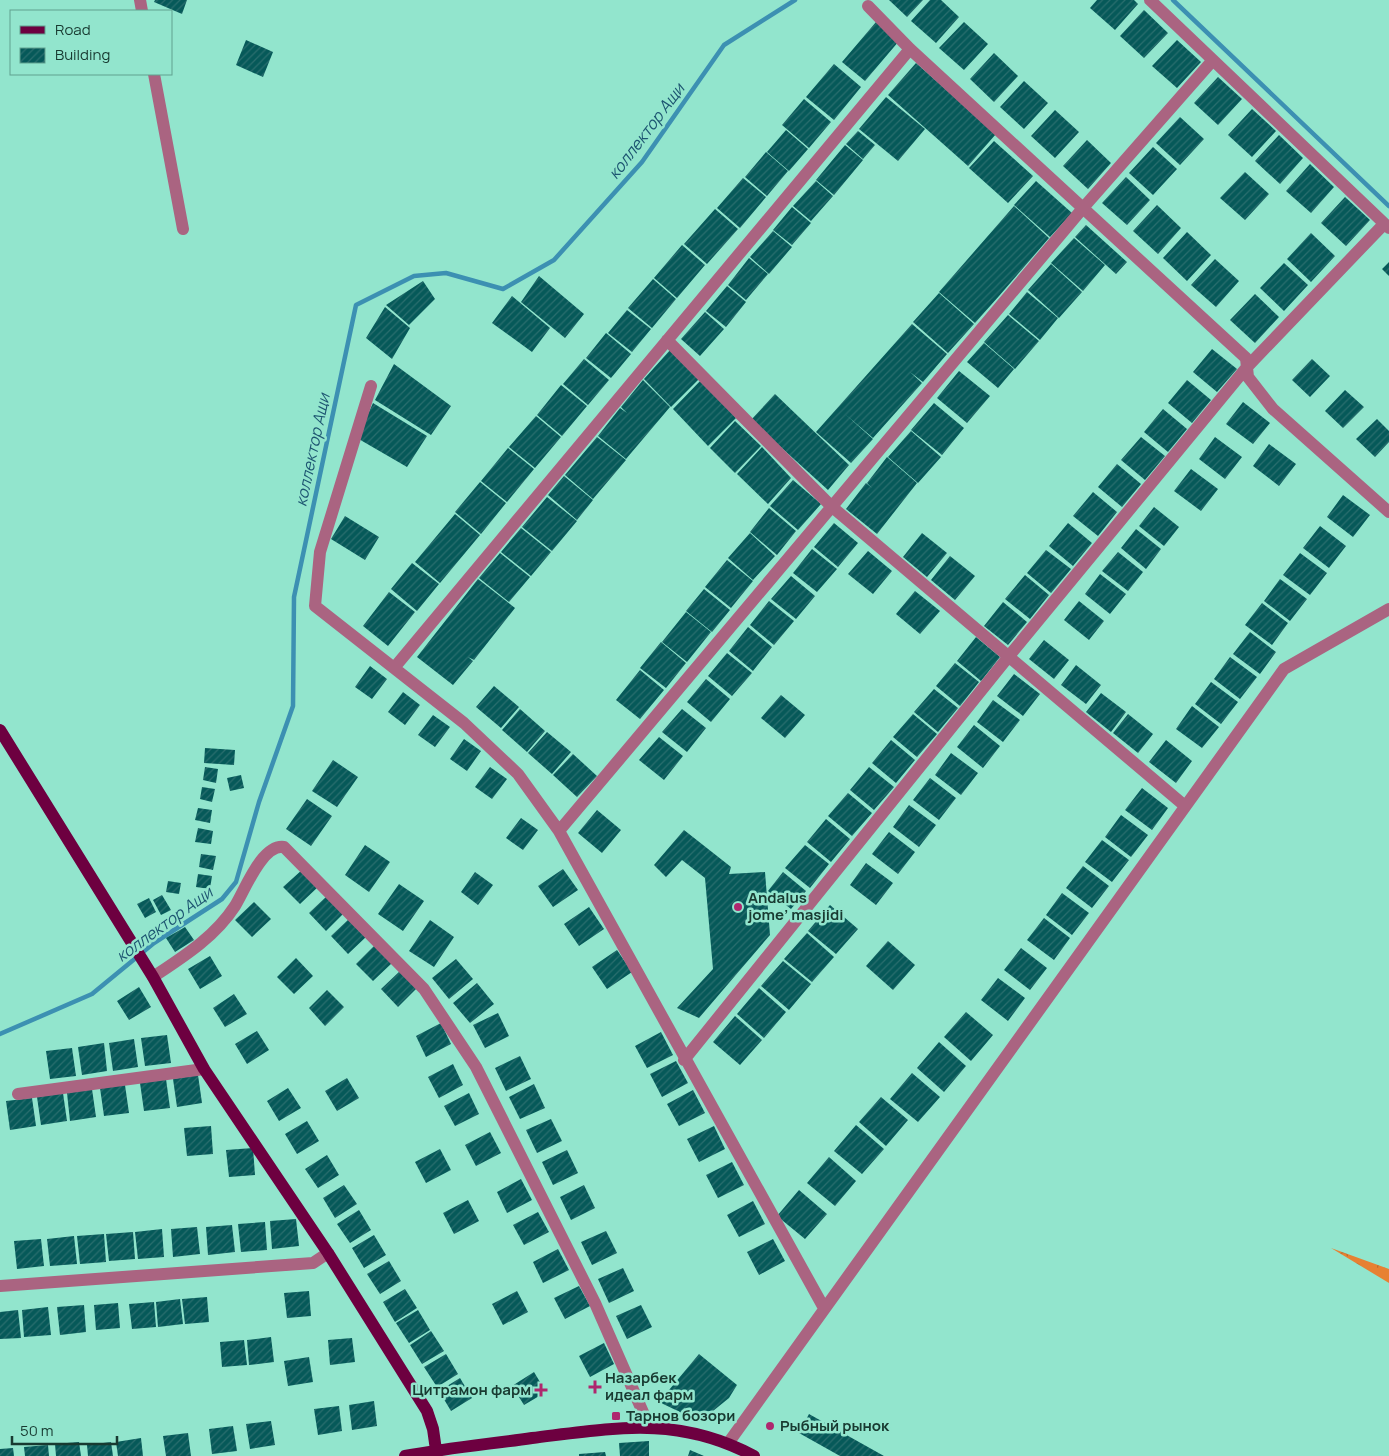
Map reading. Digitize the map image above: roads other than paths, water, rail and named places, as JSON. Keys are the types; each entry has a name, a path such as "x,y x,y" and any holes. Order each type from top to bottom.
{"main road":[{"path":"0,730 150,972 204,1069 328,1253 427,1411 434,1429 436,1450"},
{"path":"405,1456 436,1450 649,1426 690,1432 729,1442 754,1456"}],"street":[{"path":"684,1060 1008,656 1247,367 1387,226 1150,0"},
{"path":"868,6 910,49 1246,358 1248,377 1273,409 1389,512"},
{"path":"394,668 910,49"},
{"path":"559,831 1083,208 1214,60"},
{"path":"154,75 183,229"},
{"path":"667,340 831,506 1185,806"},
{"path":"371,386 320,552 314,606 464,723 518,774 559,831 684,1060 824,1308"},
{"path":"729,1442 1284,670 1389,609"},
{"path":"150,972 187,955 218,926 234,906 253,873 270,849 277,846 284,847 424,989 476,1068 595,1303 649,1426"},
{"path":"18,1094 204,1069"},
{"path":"0,1286 312,1263 328,1253"}],"waterway":[{"name":"коллектор Ащи","path":"0,1034 92,994 154,943 222,899 236,882 259,802 293,706 294,597 356,305 414,276 446,273 503,289 554,260 642,162 724,45 795,0"},
{"path":"1173,0 1389,206"}],"place":[{"name":"Andalus jome’ masjidi","path":"738,907"},
{"name":"Назарбек идеал фарм","path":"595,1387"},
{"name":"Цитрамон фарм","path":"541,1390"},
{"name":"Тарнов бозори","path":"616,1416"},
{"name":"Рыбный рынок","path":"770,1426"}]}
